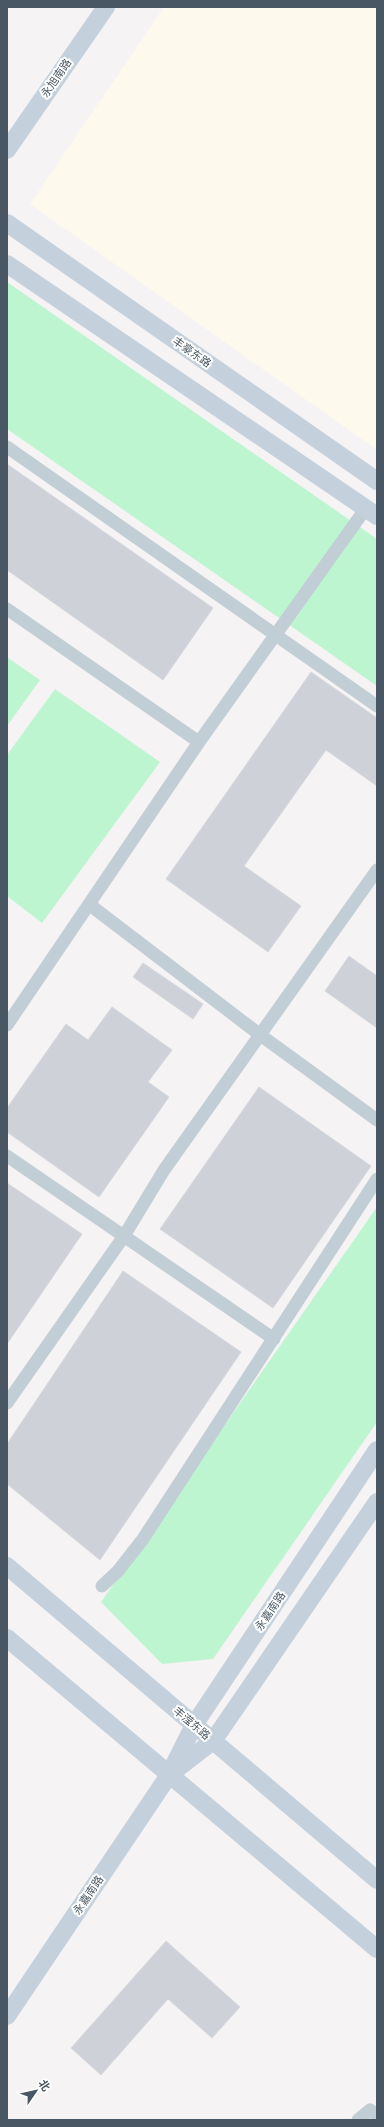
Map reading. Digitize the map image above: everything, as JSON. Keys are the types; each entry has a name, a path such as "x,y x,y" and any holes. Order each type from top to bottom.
{"street":[{"name":"永旭南路","path":"7,150 106,7"},
{"name":"丰豪东路","path":"7,223 377,481"},
{"path":"7,264 371,512 276,634 199,742 90,905 7,1025"},
{"path":"7,447 377,706"},
{"path":"7,609 199,742"},
{"path":"7,1403 124,1236 164,1170 259,1034 377,870"},
{"path":"90,905 259,1034 377,1120"},
{"path":"7,1156 274,1339"},
{"path":"102,1586 118,1572 143,1539 377,1180"},
{"name":"永嘉南路","path":"7,2016 169,1775 194,1725 377,1450"},
{"name":"永嘉南路","path":"169,1775 213,1741 377,1502"},
{"name":"丰滢东路","path":"7,1566 377,1880"},
{"path":"7,1638 377,1949"},
{"path":"358,2120 370,2110 377,2115"}],"shaded area":[{"path":"164,7 377,7 377,450 30,204"}],"green space":[{"path":"7,282 377,539 377,686 7,429"},
{"path":"7,657 40,680 7,726"},
{"path":"55,689 160,762 42,923 7,896 7,755"},
{"path":"377,1207 377,1422 213,1659 162,1664 101,1602"}],"building":[{"path":"7,464 213,608 163,680 7,570"},
{"path":"311,672 377,718 377,786 326,750 244,866 301,906 268,952 166,879"},
{"path":"349,956 377,976 377,1028 325,991"},
{"path":"143,963 203,1004 193,1019 133,977"},
{"path":"112,1007 172,1050 148,1082 169,1097 99,1197 7,1132 7,1108 66,1024 88,1040"},
{"path":"259,1087 371,1166 273,1308 160,1229"},
{"path":"7,1183 82,1234 7,1344"},
{"path":"123,1271 241,1352 100,1560 7,1484 7,1444"},
{"path":"166,1941 240,2007 212,2038 168,1999 101,2075 71,2048"}]}
